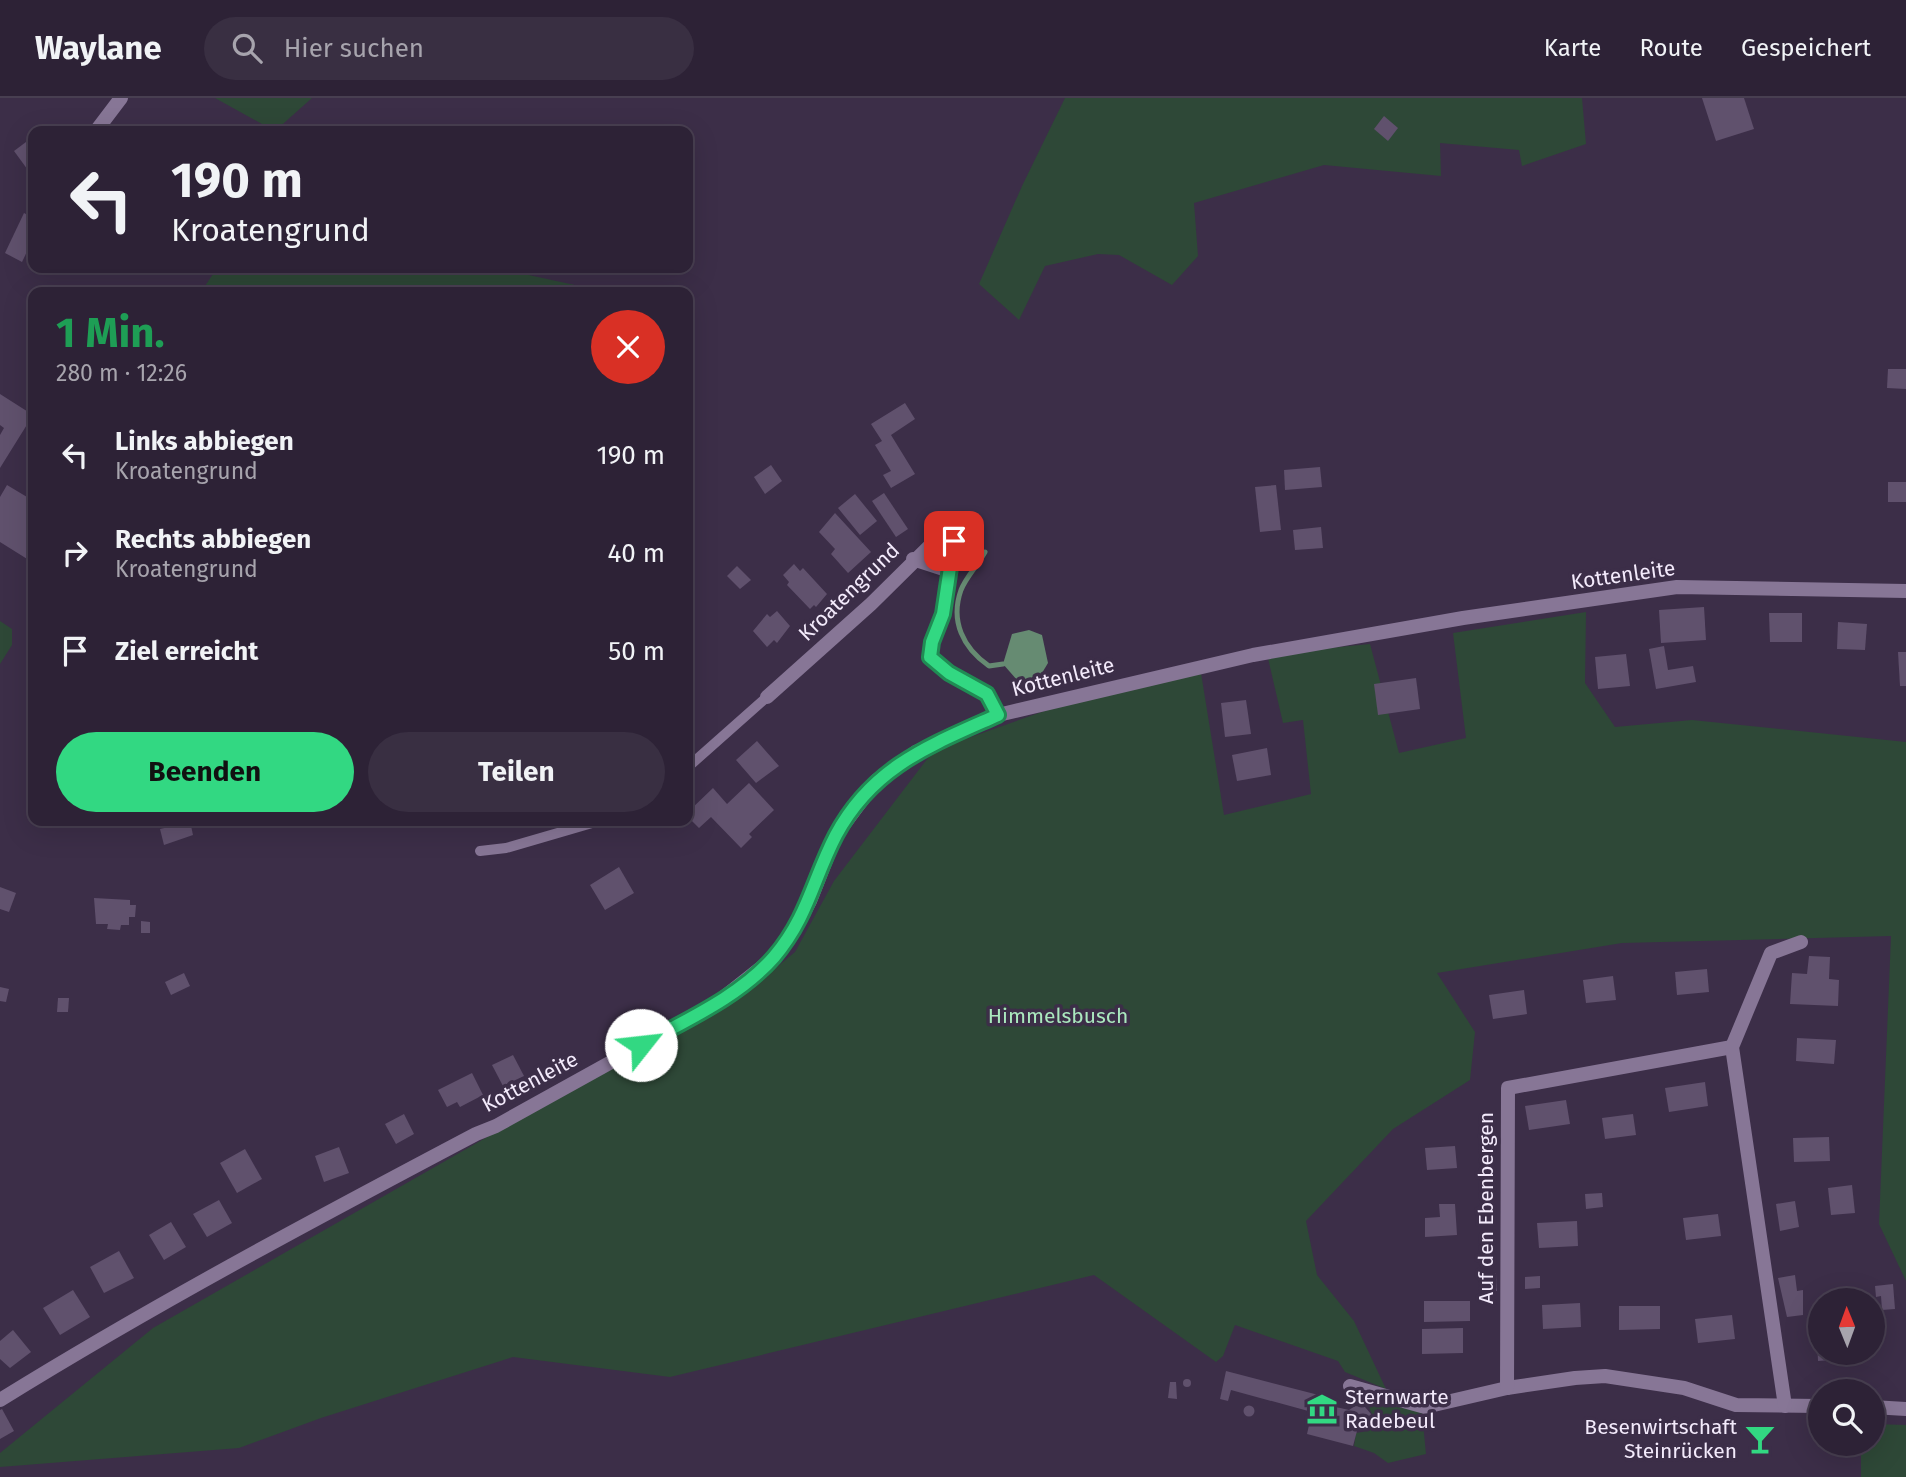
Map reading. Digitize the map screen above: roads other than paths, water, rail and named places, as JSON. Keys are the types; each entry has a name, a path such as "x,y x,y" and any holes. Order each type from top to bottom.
{"street":[{"path":"99,126 113,101"},
{"name":"Kroatengrund","path":"767,697 871,604 913,559 957,519 943,614 932,642 930,657 949,673 987,694 998,715"},
{"path":"913,559 950,571"},
{"name":"Kottenleite","path":"0,1400 93,1342 240,1259 476,1134 496,1126 714,1004 743,985 772,959 794,931 810,901 836,835 877,780 916,752 998,715 1253,655 1463,618 1677,587 1906,592"},
{"path":"1785,1406 1732,1047 1772,953 1801,942"},
{"name":"Auf den Ebenbergen","path":"1507,1388 1507,1088 1732,1047"},
{"path":"1350,1385 1425,1407 1507,1388 1605,1376 1684,1388 1736,1405 1808,1406"},
{"path":"1885,1408 1906,1409"}],"lane":[{"name":"Kroatengrund","path":"693,762 767,697"},
{"path":"480,851 506,848 582,826"}],"waterway":[{"path":"985,552 961,590 958,623 966,642 980,659 989,666 1003,664"}],"place":[{"name":"Sternwarte Radebeul","path":"1322,1409"},
{"name":"Besenwirtschaft Steinrücken","path":"1760,1439"}],"park label":[{"name":"Himmelsbusch","path":"1058,1016"}]}
